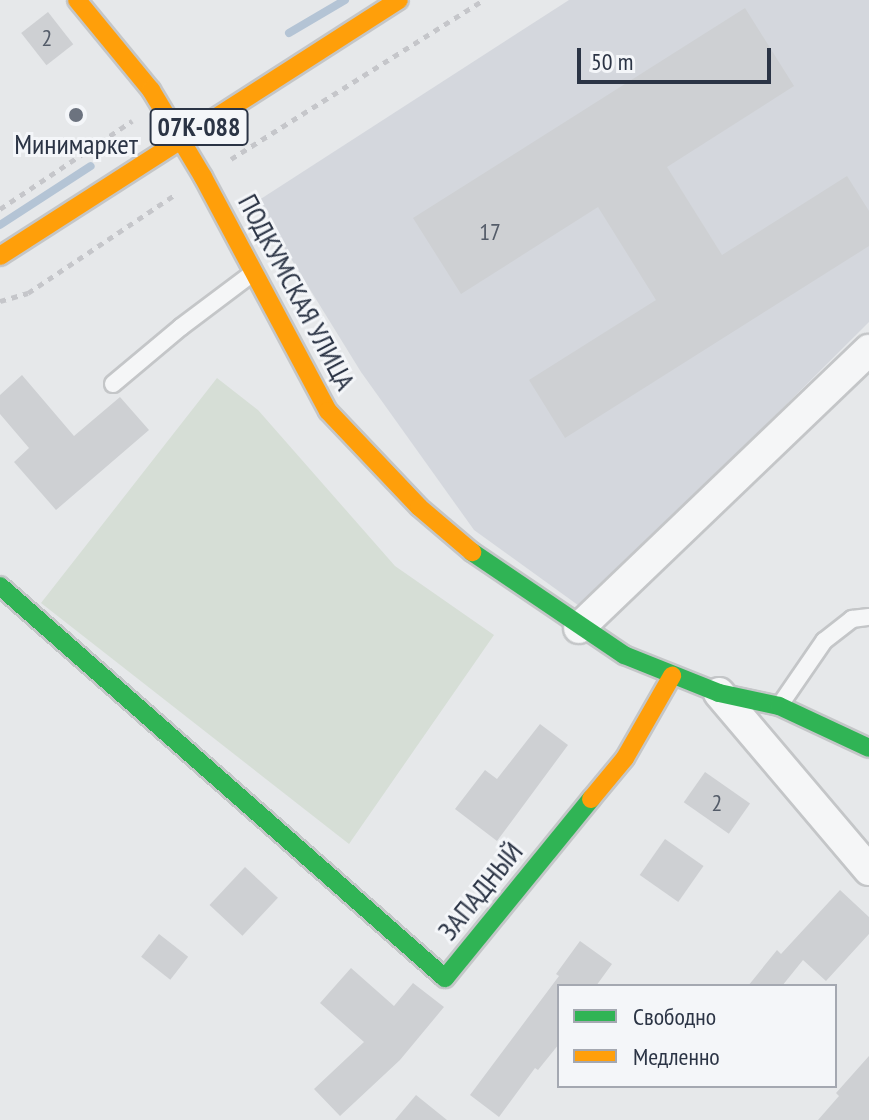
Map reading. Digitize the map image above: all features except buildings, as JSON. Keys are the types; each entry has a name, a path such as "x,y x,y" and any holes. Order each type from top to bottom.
{"street":[{"name":"ПОДКУМСКАЯ УЛИЦА","path":"77,0 159,103 203,177 328,411 419,507 491,568 624,655 719,693 779,706 869,748"},
{"name":"07К-088","path":"0,256 399,0"},
{"path":"579,628 869,350"},
{"name":"ЗАПАДНЫЙ","path":"0,586 297,844 445,978 625,758 672,676"},
{"path":"719,693 869,870"}],"lane":[{"path":"113,384 254,272"},
{"path":"779,706 824,641 852,619 869,617"}],"path":[{"path":"0,301 28,293 203,177 483,0"},
{"path":"0,209 159,103"}],"shaded area":[{"path":"569,0 869,0 869,322 582,608 474,530 361,372 256,202"},
{"path":"217,378 258,410 395,566 494,635 349,844 41,603"}],"waterway":[{"path":"289,33 345,0"},
{"path":"0,225 91,166"}],"traffic: fast":[{"path":"472,552 624,655 719,693 779,706 869,748"},
{"path":"0,586 445,978 591,799"}],"traffic: slow":[{"path":"77,0 151,90 203,177 328,411 419,507 472,552"},
{"path":"0,256 399,0"},
{"path":"591,799 625,758 672,676"}],"place":[{"name":"Минимаркет","path":"76,115"}]}
